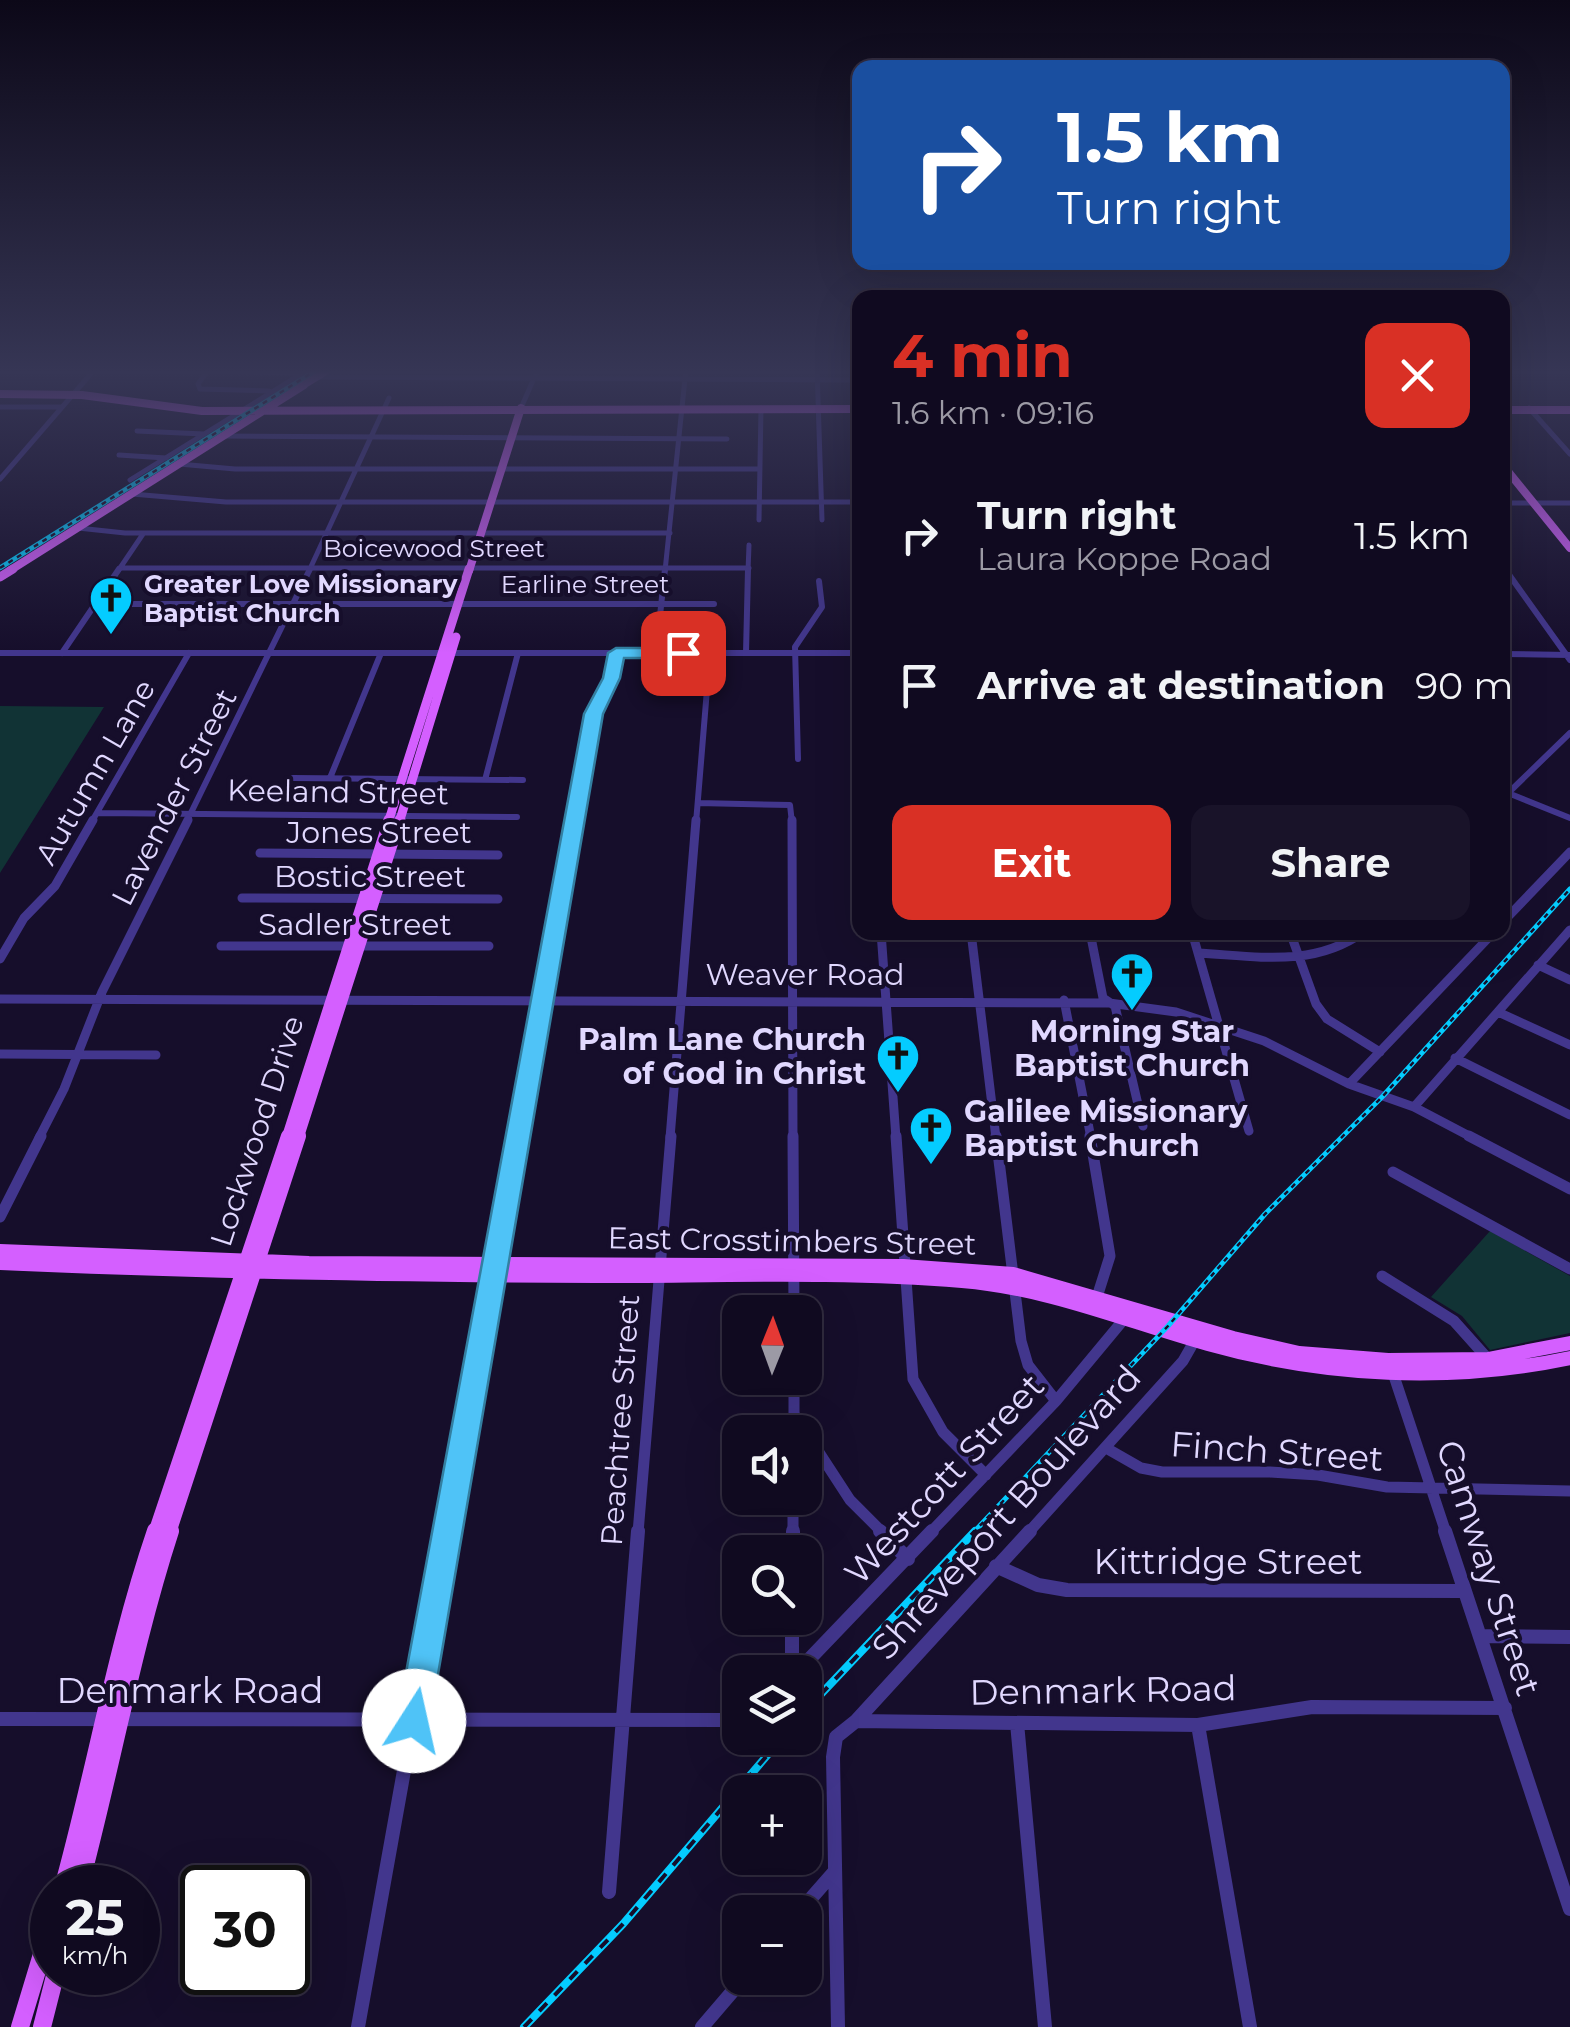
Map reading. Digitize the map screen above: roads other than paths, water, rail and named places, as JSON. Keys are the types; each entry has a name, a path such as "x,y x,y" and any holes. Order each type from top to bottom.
{"main road":[{"path":"0,578 179,464"},
{"name":"Lockwood Drive","path":"76,1865 132,1658 149,1571 371,899 506,464"},
{"path":"1510,466 1566,536 1570,548"},
{"name":"East Crosstimbers Street","path":"0,1251 113,1263"},
{"name":"East Crosstimbers Street","path":"0,1263 904,1271 1014,1281 1097,1297 1249,1342 1390,1366"},
{"name":"East Crosstimbers Street","path":"1014,1281 1195,1340 1300,1363 1491,1365 1570,1358"},
{"name":"East Crosstimbers Street","path":"1491,1365 1570,1343"},
{"path":"20,2027 30,1994"},
{"path":"42,2027 50,1995"}],"street":[{"path":"130,480 158,464"},
{"path":"179,464 235,469 760,470"},
{"name":"Lavender Street","path":"0,1217 77,1054 98,998 358,464"},
{"path":"656,653 678,464"},
{"path":"759,520 760,464"},
{"path":"819,464 822,520"},
{"path":"132,494 226,502 852,502"},
{"path":"1510,503 1570,503"},
{"path":"78,528 143,534 670,533"},
{"path":"62,653 143,534"},
{"path":"746,653 749,545"},
{"name":"Boicewood Street","path":"120,568 749,568"},
{"path":"1510,576 1569,656"},
{"path":"798,759 799,636 822,606 819,581"},
{"name":"Earline Street","path":"95,604 714,604"},
{"path":"0,653 852,653"},
{"name":"Autumn Lane","path":"0,958 24,918 55,886 190,653"},
{"path":"486,780 518,653"},
{"path":"358,2027 594,714 612,678 616,653"},
{"name":"Peachtree Street","path":"609,1892 710,653"},
{"path":"330,778 381,654"},
{"path":"1510,654 1569,656"},
{"path":"1510,789 1570,733"},
{"path":"293,778 524,780"},
{"path":"1510,796 1570,818"},
{"path":"698,803 790,805 794,1295"},
{"name":"Keeland Street","path":"98,813 517,817"},
{"path":"1510,915 1570,852"},
{"name":"Jones Street","path":"260,854 498,855"},
{"name":"Bostic Street","path":"242,898 498,899"},
{"path":"1414,1107 1570,930"},
{"path":"882,940 910,1360 926,1410 944,1437 986,1475"},
{"path":"972,940 1021,1341 1028,1365 1056,1401"},
{"path":"1092,940 1103,998 1114,1006 1143,1126"},
{"path":"1194,940 1249,1131"},
{"path":"1293,940 1316,1004 1326,1020 1380,1052"},
{"path":"1198,953 1298,955 1342,948 1352,940"},
{"path":"1349,1084 1486,940"},
{"name":"Sadler Street","path":"221,946 489,946"},
{"path":"1538,965 1570,980"},
{"name":"Weaver Road","path":"0,998 1109,1003 1176,1012 1264,1041 1349,1084 1414,1107 1570,1189"},
{"path":"1064,1000 1109,1234 1110,1256 1097,1297"},
{"path":"1498,1012 1570,1045"},
{"path":"0,1054 156,1055"},
{"path":"1455,1058 1570,1115"},
{"path":"1393,1172 1570,1269"},
{"path":"1382,1276 1454,1317 1474,1337 1491,1365"},
{"name":"Westcott Street","path":"812,1655 1056,1401 1125,1318"},
{"name":"Shreveport Boulevard","path":"856,1721 1184,1361 1195,1340"},
{"name":"Camway Street","path":"1390,1366 1570,1909"},
{"path":"794,1395 794,1414 850,1500 908,1559"},
{"name":"Finch Street","path":"1106,1448 1141,1468 1162,1472 1318,1475 1388,1487 1570,1491"},
{"name":"Kittridge Street","path":"996,1566 1038,1585 1067,1590 1464,1592"},
{"path":"1481,1636 1570,1637"},
{"name":"Denmark Road","path":"856,1721 1198,1725 1312,1707 1505,1708"},
{"name":"Denmark Road","path":"0,1719 722,1720"},
{"path":"838,2027 834,1746 836,1737 856,1721"},
{"path":"1017,1724 1045,2027"},
{"path":"1198,1725 1250,2027"},
{"path":"814,1895 835,1871"},
{"path":"702,2027 729,1995"}],"railway":[{"path":"0,568 167,464"},
{"path":"973,1533 1168,1326 1265,1214 1383,1096 1570,889"},
{"path":"822,1693 975,1531"},
{"path":"524,2027 623,1924 767,1755"}],"place":[{"name":"Greater Love Missionary Baptist Church","path":"111,636"},
{"name":"Morning Star Baptist Church","path":"1132,1012"},
{"name":"Palm Lane Church of God in Christ","path":"898,1094"},
{"name":"Galilee Missionary Baptist Church","path":"931,1166"}]}
